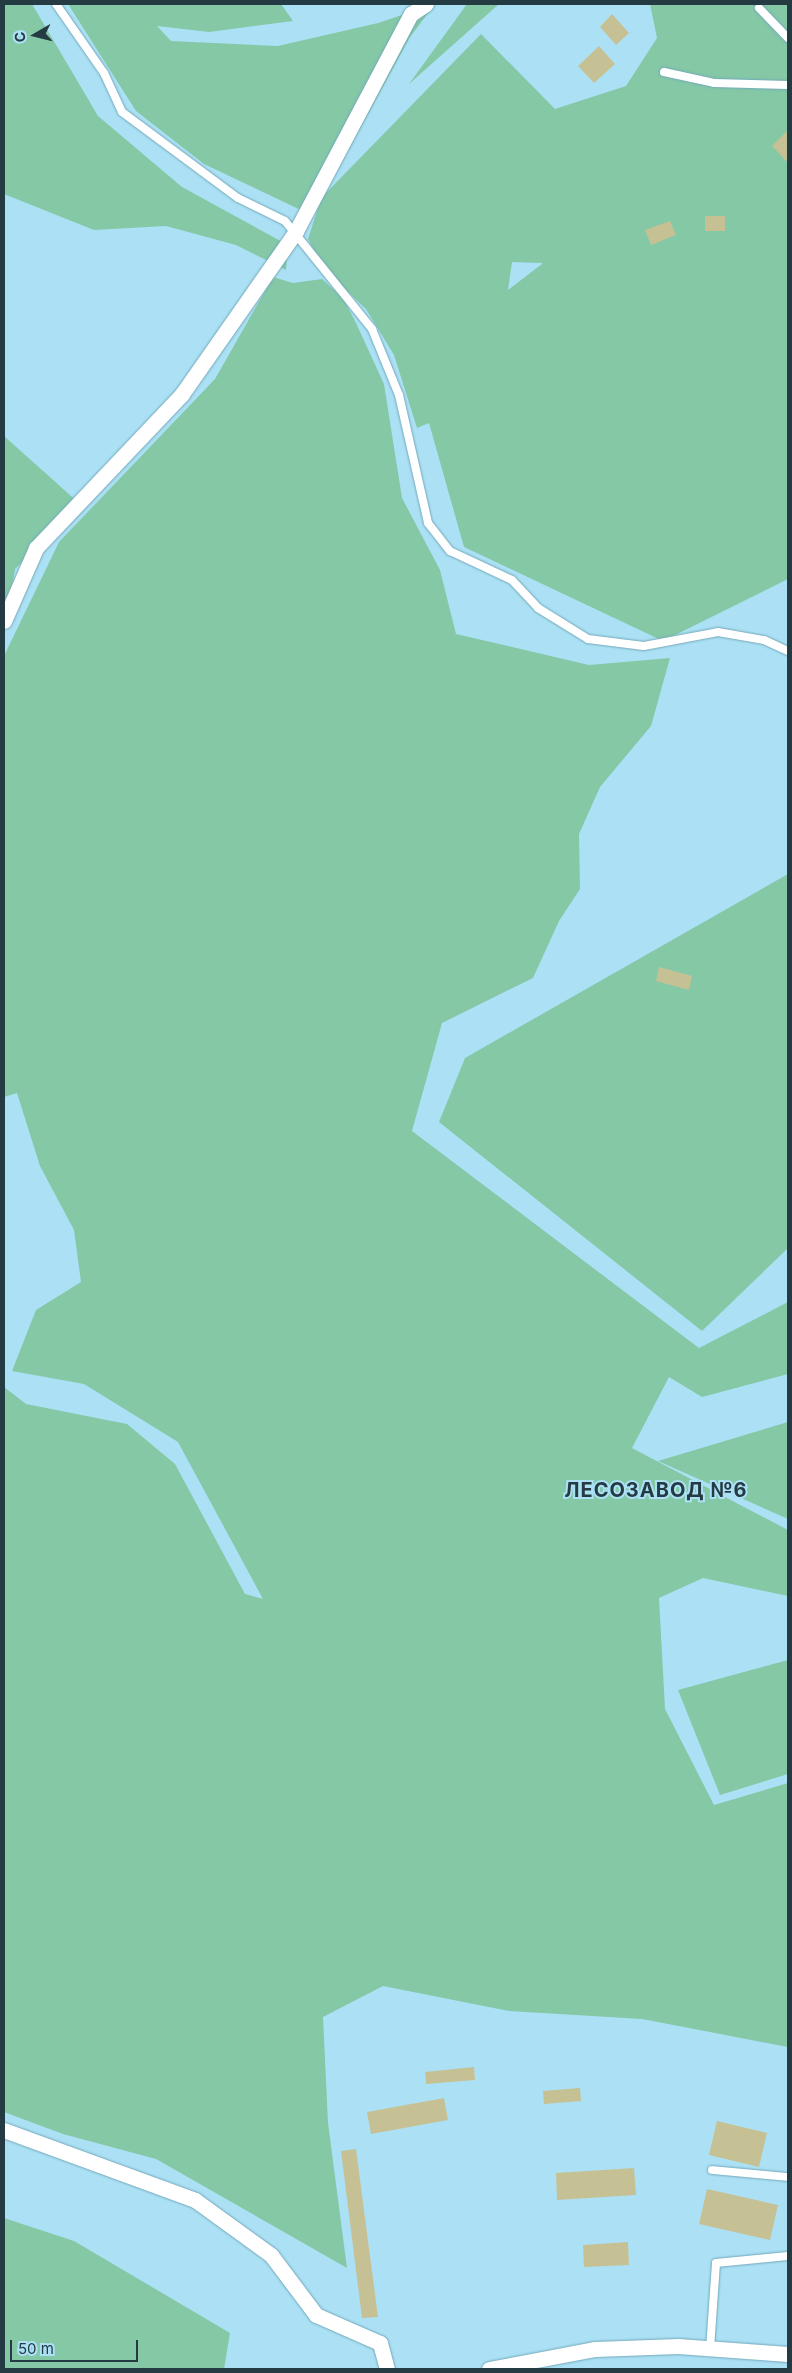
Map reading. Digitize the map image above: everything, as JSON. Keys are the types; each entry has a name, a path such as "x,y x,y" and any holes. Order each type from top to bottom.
{"street":[{"path":"4,622 36,548 182,394 296,231 411,14 426,4"},
{"path":"4,2130 195,2200 270,2255 316,2315 380,2343 387,2369"},
{"path":"490,2369 595,2349 710,2349 788,2354"}],"lane":[{"path":"56,4 104,73 122,112 238,198 296,231 372,329 399,395 428,523 450,551 512,580 538,608 588,639 644,646 718,632 764,640 788,651"},
{"path":"759,8 788,38"},
{"path":"664,72 714,83 788,85"},
{"path":"712,2170 788,2177"},
{"path":"710,2349 716,2263 788,2256"}],"green space":[{"path":"4,4 32,4 98,116 182,187 288,245 286,270 236,245 166,226 94,230 4,194"},
{"path":"68,4 281,4 293,21 209,32 157,26 171,41 278,46 378,23 435,4 410,37 324,195 481,34 555,109 626,86 657,38 650,4 788,4 788,579 663,641 464,547 429,423 417,428 394,355 366,309 323,268 308,239 321,199 307,213 204,164 136,111","holes":["512,262 542,264 508,290"]},
{"path":"467,4 499,4 409,84"},
{"path":"273,277 293,283 322,279 343,298 356,323 384,384 402,498 440,570 456,634 589,665 670,658 651,726 600,787 579,834 580,889 559,921 533,978 442,1023 412,1131 699,1348 788,1302 788,1374 702,1397 669,1377 632,1448 788,1530 788,1596 703,1578 659,1598 665,1709 714,1805 788,1783 788,2047 642,2019 509,2011 383,1986 323,2017 328,2123 347,2268 156,2159 63,2134 4,2112 4,1387 26,1404 127,1424 175,1464 245,1594 263,1599 178,1442 84,1384 12,1371 36,1310 81,1282 74,1230 40,1166 17,1093 4,1097 4,656 59,542 215,379"},
{"path":"4,436 80,504 15,569 4,631"},
{"path":"788,874 788,1248 702,1331 439,1122 465,1058"},
{"path":"788,1422 788,1519 658,1461"},
{"path":"788,1660 788,1774 720,1795 678,1690"},
{"path":"4,2218 74,2241 230,2333 224,2369 4,2369"}],"building":[{"path":"612,14 629,33 616,45 600,27"},
{"path":"599,46 615,64 594,83 578,66"},
{"path":"788,130 788,163 772,146"},
{"path":"705,216 725,216 725,231 705,231"},
{"path":"670,221 676,235 651,245 645,230"},
{"path":"659,967 692,976 689,990 656,981"},
{"path":"474,2067 475,2080 426,2084 425,2072"},
{"path":"580,2088 581,2101 544,2104 543,2091"},
{"path":"444,2098 448,2120 371,2134 367,2112"},
{"path":"717,2121 767,2133 759,2167 709,2155"},
{"path":"356,2149 378,2317 362,2318 341,2151"},
{"path":"634,2168 636,2195 557,2200 556,2173"},
{"path":"707,2189 778,2205 770,2240 699,2224"},
{"path":"628,2242 629,2265 584,2267 583,2245"}],"district":[{"name":"ЛЕСОЗАВОД №6","path":"656,1490"}]}
